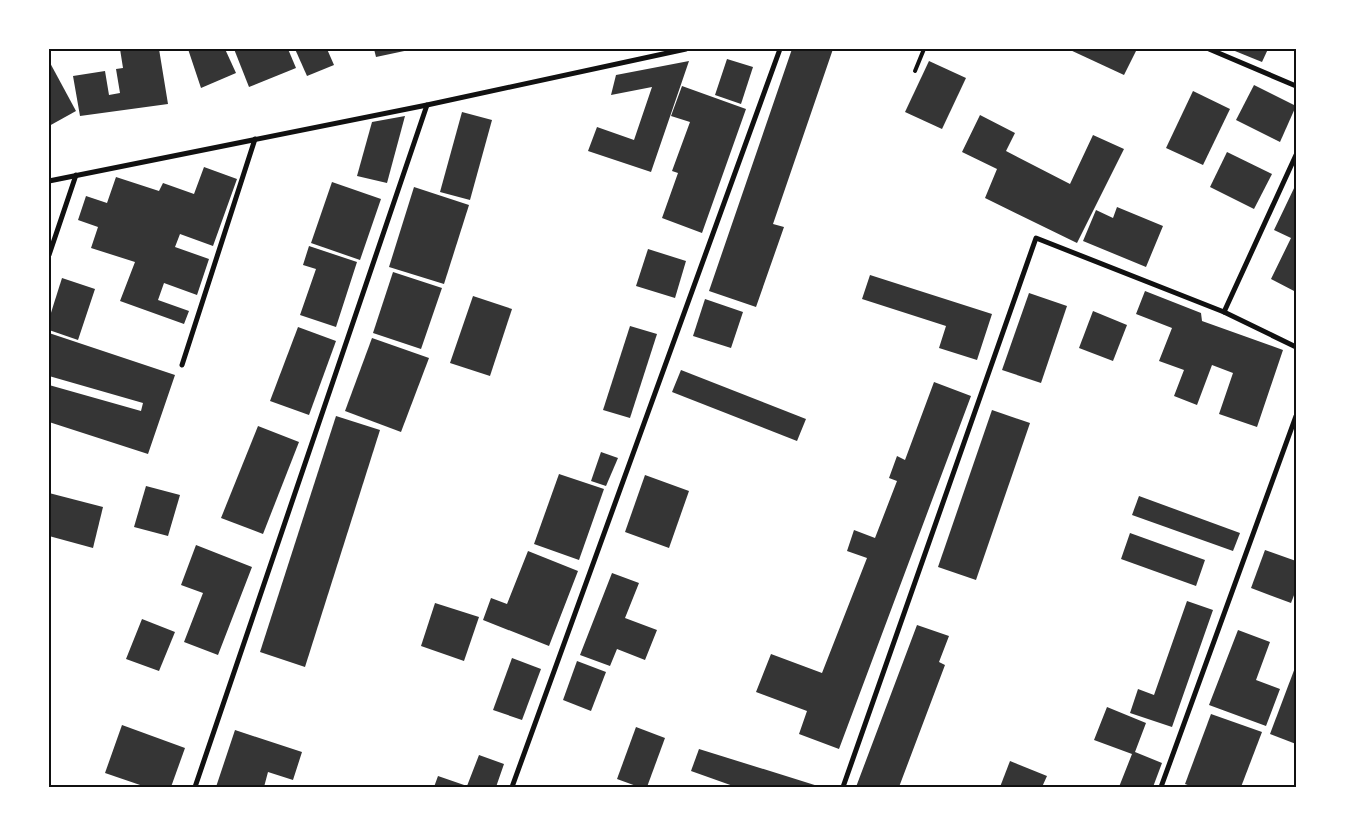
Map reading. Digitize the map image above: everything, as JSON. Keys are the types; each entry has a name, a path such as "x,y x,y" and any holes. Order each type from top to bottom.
{"street":[{"path":"49,181 427,106 686,49"},
{"path":"512,787 780,49"},
{"path":"1209,49 1296,86"},
{"path":"195,787 427,106"},
{"path":"182,365 255,140"},
{"path":"1224,312 1296,155"},
{"path":"49,256 76,175"},
{"path":"843,787 1036,238 1224,312 1296,346"},
{"path":"1161,787 1296,416"}],"lane":[{"path":"915,71 924,49"}],"building":[{"path":"120,49 159,49 168,104 80,116 73,76 105,71 109,95 120,93 116,69 123,68"},
{"path":"188,49 225,49 236,73 201,88"},
{"path":"234,49 288,49 296,68 249,87"},
{"path":"295,49 327,49 334,65 307,76"},
{"path":"374,49 409,49 409,50 376,57"},
{"path":"792,49 833,49 773,224 784,227 756,307 709,291"},
{"path":"1068,49 1137,49 1124,75"},
{"path":"1230,49 1268,49 1262,62"},
{"path":"727,59 753,67 741,104 715,95"},
{"path":"49,61 76,111 49,126"},
{"path":"689,61 651,172 588,151 597,127 634,140 652,87 611,95 616,75"},
{"path":"929,61 966,78 942,129 905,112"},
{"path":"1254,85 1296,106 1280,142 1236,120"},
{"path":"682,86 746,109 702,233 662,218 678,173 672,171 690,122 671,116"},
{"path":"1193,91 1230,109 1203,165 1166,148"},
{"path":"462,112 492,120 470,200 440,192"},
{"path":"980,115 1015,133 1006,151 1070,184 1093,135 1124,149 1077,243 985,198 997,169 962,152"},
{"path":"405,116 387,183 357,176 372,122"},
{"path":"1227,152 1272,174 1254,209 1210,187"},
{"path":"204,167 237,179 213,246 180,234 175,247 209,259 197,295 164,283 158,300 189,311 184,324 120,301 135,262 91,248 98,227 78,220 86,196 107,203 116,177 159,191 163,183 194,194"},
{"path":"332,182 381,199 360,260 311,243"},
{"path":"1296,184 1296,292 1271,279 1291,238 1274,230"},
{"path":"414,187 469,205 444,284 389,267"},
{"path":"1117,207 1163,226 1146,267 1083,241 1096,210 1113,218"},
{"path":"309,246 357,262 336,327 300,315 316,269 303,265"},
{"path":"648,249 686,261 675,298 636,286"},
{"path":"393,272 442,288 421,349 373,333"},
{"path":"870,275 992,314 977,360 939,348 946,326 862,299"},
{"path":"62,278 95,289 78,340 49,330 49,319"},
{"path":"1145,291 1201,313 1202,321 1283,350 1257,427 1219,414 1233,373 1212,365 1197,405 1174,396 1184,370 1159,361 1172,328 1136,314"},
{"path":"1029,293 1067,306 1041,383 1002,370"},
{"path":"473,296 512,309 490,376 450,363"},
{"path":"705,299 743,312 731,348 693,336"},
{"path":"1093,311 1127,325 1113,361 1079,348"},
{"path":"630,326 657,334 630,418 603,410"},
{"path":"298,327 336,341 309,415 270,401"},
{"path":"49,333 175,375 148,454 49,422 49,385 141,411 143,403 49,376"},
{"path":"372,338 429,358 401,432 345,411"},
{"path":"681,370 806,419 797,441 672,392"},
{"path":"934,382 971,396 839,749 799,734 807,711 756,692 771,654 822,673 867,558 847,551 854,530 875,538 897,481 889,478 897,456 905,460"},
{"path":"992,410 1030,423 976,580 938,567"},
{"path":"336,416 380,430 305,667 260,652"},
{"path":"258,426 299,442 263,534 221,518"},
{"path":"601,452 618,458 606,486 591,481"},
{"path":"559,474 604,489 579,560 534,544"},
{"path":"645,475 689,491 669,548 625,532"},
{"path":"146,486 180,495 168,536 134,527"},
{"path":"49,493 103,507 93,548 49,536"},
{"path":"1139,496 1240,533 1233,551 1132,515"},
{"path":"1130,533 1205,560 1196,586 1121,559"},
{"path":"196,545 252,567 218,655 184,642 203,593 181,585"},
{"path":"1265,550 1296,561 1296,590 1291,603 1251,588"},
{"path":"528,551 578,571 549,646 483,620 491,598 507,604"},
{"path":"612,573 639,583 625,618 657,630 645,660 617,649 610,666 580,655"},
{"path":"1187,601 1213,610 1172,727 1130,713 1138,689 1154,695"},
{"path":"435,603 479,617 464,661 421,646"},
{"path":"142,619 175,632 159,671 126,659"},
{"path":"917,625 949,636 939,662 945,665 899,787 856,787"},
{"path":"1238,630 1270,642 1256,680 1280,689 1266,726 1209,705"},
{"path":"512,658 541,669 522,720 493,710"},
{"path":"577,661 606,672 591,711 563,700"},
{"path":"1296,665 1296,744 1270,734"},
{"path":"1107,707 1146,723 1135,752 1162,763 1153,787 1119,787 1132,754 1094,740"},
{"path":"1211,714 1262,732 1241,787 1193,787 1185,784"},
{"path":"122,725 185,748 171,787 146,787 105,773"},
{"path":"636,727 665,738 647,787 639,787 617,779"},
{"path":"235,730 302,752 293,780 268,772 264,787 216,787"},
{"path":"699,749 821,787 736,787 691,771"},
{"path":"479,755 504,764 496,787 434,787 438,776 467,786"},
{"path":"1010,761 1047,776 1042,787 1000,787"}]}
